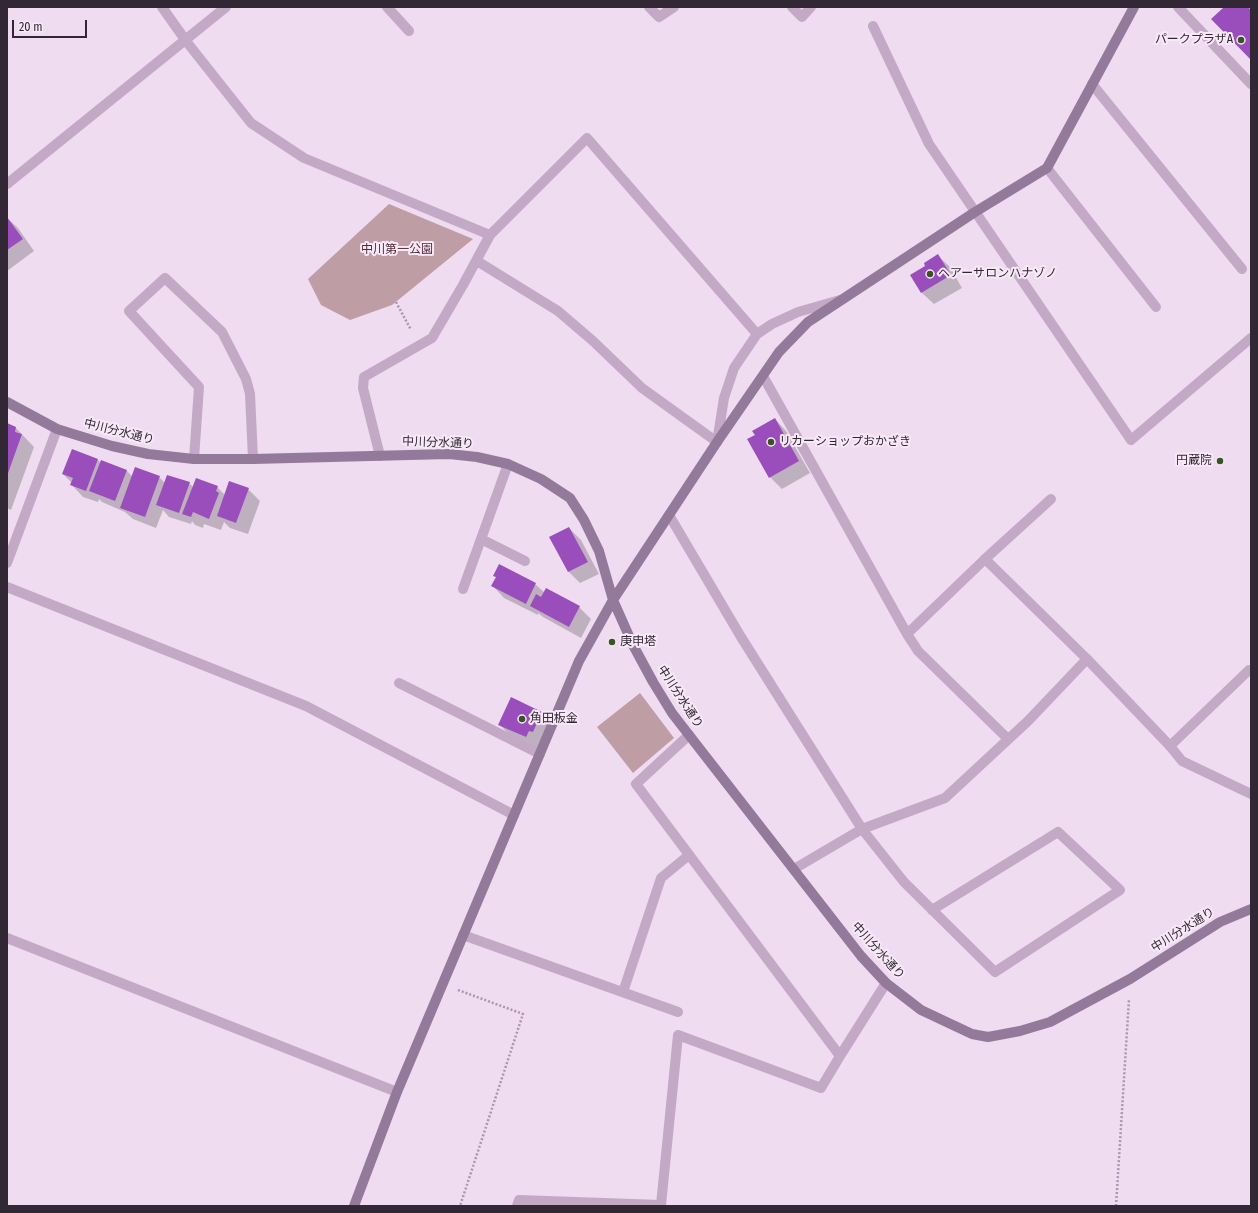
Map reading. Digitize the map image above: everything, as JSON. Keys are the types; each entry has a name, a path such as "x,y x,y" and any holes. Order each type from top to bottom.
{"street":[{"path":"162,7 186,41 251,123 304,158 490,235"},
{"path":"7,184 186,41 226,7"},
{"path":"387,7 409,31"},
{"path":"649,7 659,17 674,7"},
{"path":"792,7 802,16 811,7"},
{"path":"354,1206 397,1092 579,661 613,600 717,442 779,352 808,322 975,212 1047,168 1134,7"},
{"path":"1178,7 1251,84"},
{"path":"873,26 929,144 1131,440 1251,338"},
{"path":"1092,84 1242,269"},
{"path":"380,456 363,388 364,377 432,338 463,286 490,235 587,138 757,334"},
{"path":"1047,168 1156,307"},
{"path":"477,261 558,311 642,388 717,442"},
{"path":"194,459 199,387 130,311 165,278 222,332 246,379 250,394 253,459"},
{"path":"717,442 724,398 734,368 757,334 772,324 798,312 844,298"},
{"path":"763,376 918,652 1008,739"},
{"name":"中川分水通り","path":"7,402 56,429 112,446 148,454 194,459 449,454 477,457 508,464 541,479 570,498 584,520 600,551 613,600 633,645 672,713 689,735 862,956 886,983 921,1010 972,1034 988,1037 1020,1031 1050,1022 1130,979 1220,922 1251,909"},
{"path":"7,563 56,429"},
{"path":"463,589 508,464"},
{"path":"907,634 985,558 1051,499"},
{"path":"669,515 741,637 862,829 904,882 932,910 995,972 1120,890 1058,832 932,910"},
{"path":"481,539 525,561"},
{"path":"985,558 1087,658 1170,746 1182,761 1251,794"},
{"path":"7,587 306,706 514,815"},
{"path":"794,869 862,829 944,798 1028,721 1087,658"},
{"path":"1170,746 1249,670 1251,671"},
{"path":"399,683 540,754"},
{"path":"689,735 636,784 840,1056"},
{"path":"623,992 661,878 689,855"},
{"path":"463,935 678,1012"},
{"path":"7,938 397,1092"},
{"path":"517,1206 519,1200 661,1205 678,1035 821,1088 886,983"}],"path":[{"path":"396,302 414,335"},
{"path":"1116,1206 1130,979"},
{"path":"442,984 523,1014 460,1206"}],"green space":[{"name":"中川第一公園","path":"389,204 473,239 392,305 350,320 321,305 308,279"},
{"path":"640,693 674,738 633,773 597,727"}],"building":[{"name":"パークプラザA","path":"1224,7 1248,7 1251,10 1251,60 1211,19"},
{"path":"7,217 23,239 7,250"},
{"path":"938,254 951,275 921,293 910,275 925,266 924,263"},
{"path":"775,418 799,461 769,478 747,439 755,435 752,431"},
{"path":"7,423 16,427 15,432 22,434 7,476"},
{"path":"72,449 98,459 86,491 70,485 73,478 62,474"},
{"path":"101,460 127,470 115,501 89,491"},
{"path":"135,467 160,476 145,517 120,508"},
{"path":"167,475 190,482 179,513 156,505"},
{"path":"196,478 218,486 216,491 219,493 209,519 193,512 191,517 182,514"},
{"path":"229,481 249,488 236,523 217,516"},
{"path":"569,527 588,562 568,572 549,537"},
{"path":"499,564 536,583 526,604 491,586 496,577 493,576"},
{"path":"546,588 580,606 569,627 530,606 536,594 541,597"},
{"path":"511,697 542,712 533,732 529,731 526,737 498,725"}],"place":[{"name":"パークプラザA","path":"1241,40"},
{"name":"ヘアーサロンハナゾノ","path":"930,274"},
{"name":"リカーショップおかざき","path":"771,442"},
{"name":"円蔵院","path":"1220,461"},
{"name":"庚申塔","path":"612,642"},
{"name":"角田板金","path":"522,719"}]}
